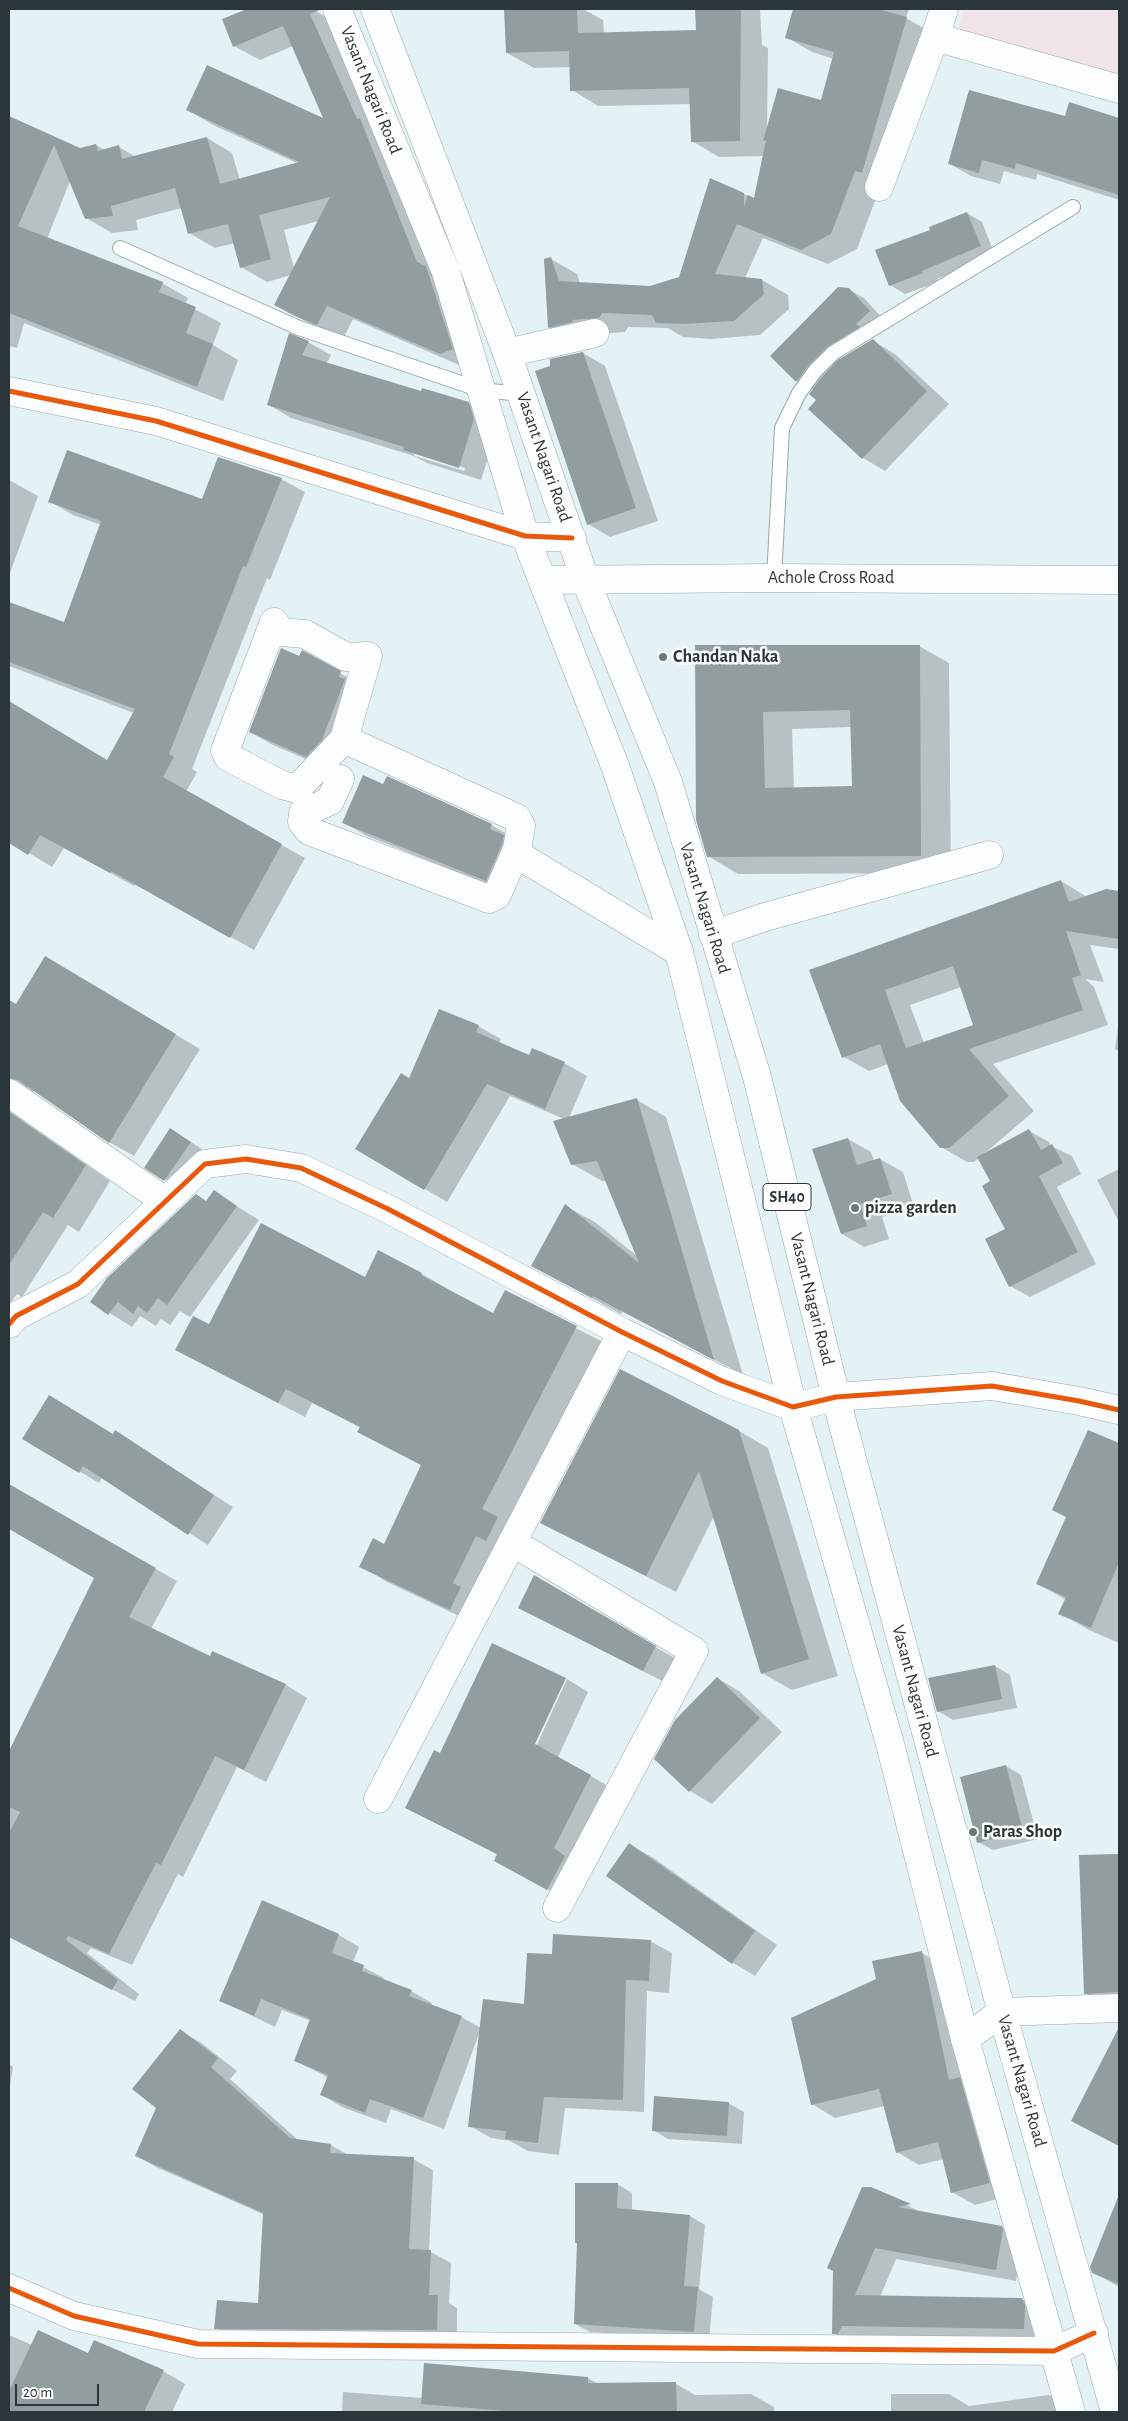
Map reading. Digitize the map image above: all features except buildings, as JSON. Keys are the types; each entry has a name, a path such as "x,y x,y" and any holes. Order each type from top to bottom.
{"street":[{"name":"Vasant Nagari Road","path":"337,9 446,272 525,536 615,766 679,952 793,1407 890,1744 965,2039 1071,2412"},
{"name":"Vasant Nagari Road","path":"375,9 508,353 585,579 668,782 757,1077 836,1397 1002,2012 1116,2412"},
{"path":"879,187 944,9"},
{"path":"935,37 1119,89"},
{"path":"508,353 595,334"},
{"path":"9,391 156,421 525,536 572,538"},
{"name":"Achole Cross Road","path":"543,580 774,578 1119,580"},
{"path":"274,622 282,632 305,634 346,657 368,656 344,739 297,789 282,785 228,757 225,751 226,747 274,622"},
{"path":"340,779 330,801 303,813 302,822 309,831 489,899 497,895 517,849 521,826 517,818 344,739"},
{"path":"517,849 523,858 679,952"},
{"path":"713,935 765,917 989,855"},
{"path":"9,1093 165,1201"},
{"path":"9,1324 16,1316 78,1284 204,1164 246,1159 301,1168 388,1209 622,1332 722,1381 793,1407 836,1397 992,1386 1079,1400 1119,1410"},
{"path":"378,1799 622,1332"},
{"path":"512,1542 694,1651 557,1908"},
{"path":"965,2039 1002,2012 1119,2008"},
{"path":"9,2288 74,2316 198,2344 1054,2351 1094,2333"}],"lane":[{"path":"774,578 782,428 799,393 815,371 832,353 1073,207"},
{"path":"120,248 299,328 481,390 522,394"}],"shaded area":[{"path":"964,9 1119,9 1119,82 956,37"}],"cycle path":[{"path":"9,391 156,421 525,536 572,538"},
{"path":"9,1324 16,1316 78,1284 205,1164 246,1159 301,1168 388,1209 622,1332 722,1381 793,1407 836,1397 992,1386 1119,1410"},
{"path":"9,2288 74,2316 198,2344 1054,2351 1094,2333"}],"place":[{"name":"Chandan Naka","path":"663,657"},
{"name":"pizza garden","path":"855,1208"},
{"name":"Paras Shop","path":"973,1832"}]}
